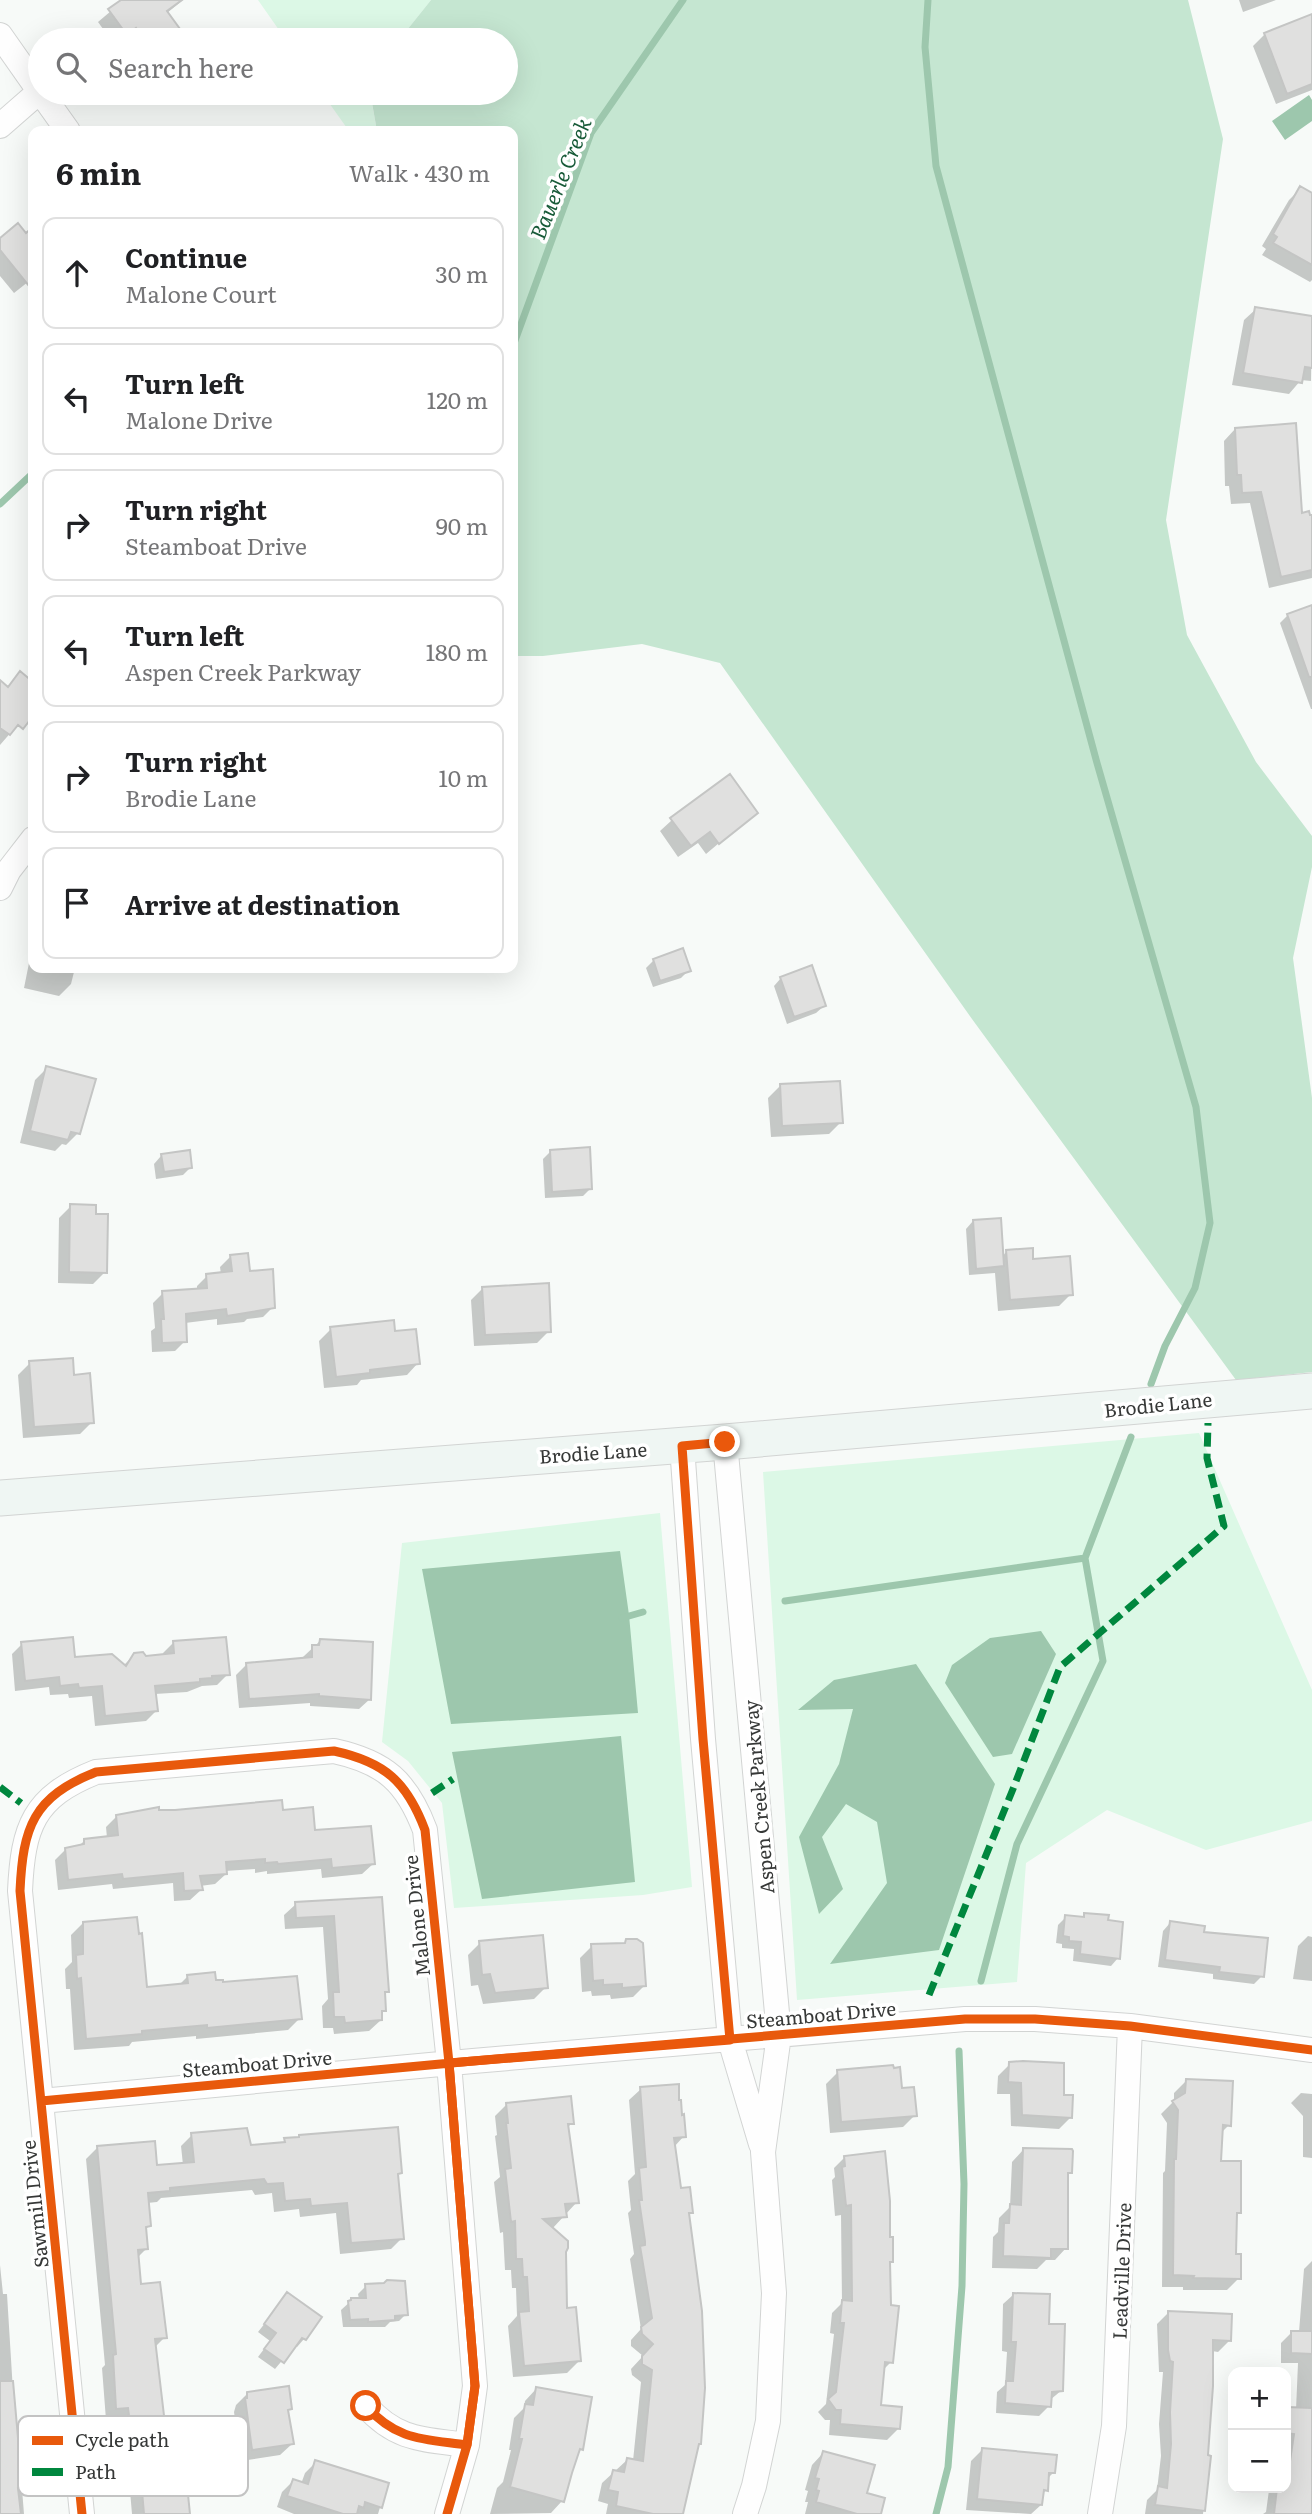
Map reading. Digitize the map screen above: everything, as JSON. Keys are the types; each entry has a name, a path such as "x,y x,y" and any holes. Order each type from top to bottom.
{"main road":[{"name":"Brodie Lane","path":"0,1498 682,1446 1312,1391"}],"street":[{"path":"0,35 28,75"},
{"path":"0,126 28,102"},
{"path":"49,105 64,126"},
{"path":"0,888 9,870 28,845"},
{"name":"Aspen Creek Parkway","path":"725,1442 779,2035 764,2152 774,2293 768,2421 745,2514"},
{"name":"Aspen Creek Parkway","path":"682,1446 703,1739 730,2040 764,2152"},
{"name":"Malone Drive","path":"20,1891 22,1856 36,1814 64,1786 96,1772 334,1751 358,1756 379,1766 401,1784 415,1805 425,1830 449,2063 475,2386 467,2445 447,2514"},
{"name":"Sawmill Drive","path":"20,1891 72,2416"},
{"name":"Steamboat Drive","path":"41,2101 965,2019 1035,2019 1130,2026 1312,2050"},
{"name":"Leadville Drive","path":"1100,2514 1114,2426 1130,2026"},
{"path":"366,2406 394,2431 467,2445"},
{"name":"Sawmill Drive","path":"80,2496 82,2514"}],"shaded area":[{"path":"258,0 431,0 409,28 278,28"},
{"path":"431,0 1188,0 1223,139 1166,520 1187,635 1256,762 1312,836 1312,867 1293,958 1312,1098 1312,1372 1236,1380 972,1019 720,663 642,644 543,656 518,656 518,126 376,126 372,105 518,105 518,28 409,28"},
{"path":"1309,95 1312,100 1312,121 1285,140 1272,121"},
{"path":"331,105 372,105 376,126 345,126"},
{"path":"1199,1433 1312,1690 1312,1821 1206,1850 1107,1810 1026,1863 1017,1982 797,2000 763,1472"},
{"path":"660,1513 692,1887 643,1895 454,1908 442,1803 408,1761 382,1742 402,1543"},
{"path":"620,1551 638,1713 451,1724 422,1569"},
{"path":"1041,1631 1056,1654 1012,1754 993,1757 945,1683 952,1665 990,1638"},
{"path":"916,1664 995,1784 939,1950 830,1964 887,1883 877,1822 846,1804 822,1837 843,1889 819,1914 799,1837 839,1764 853,1709 798,1710 834,1680"},
{"path":"621,1736 635,1882 482,1899 452,1752"}],"building":[{"path":"121,0 182,0 167,11 179,28 122,28 108,9"},
{"path":"1312,14 1312,84 1287,94 1264,33"},
{"path":"1300,186 1312,193 1312,265 1273,243 1277,237 1273,234"},
{"path":"18,223 26,233 28,231 28,285 0,250 0,238"},
{"path":"1255,307 1312,316 1312,368 1305,367 1302,383 1243,373"},
{"path":"1296,423 1302,513 1309,511 1312,515 1312,570 1281,577 1261,492 1242,493 1241,475 1237,475 1235,428"},
{"path":"1312,605 1312,677 1309,677 1287,614"},
{"path":"20,671 28,678 28,722 23,729 18,725 10,735 0,728 0,680 8,687"},
{"path":"730,774 758,813 719,844 710,832 691,846 670,818"},
{"path":"683,948 691,971 660,981 653,959"},
{"path":"812,965 826,1006 794,1017 780,977"},
{"path":"46,1066 96,1079 80,1134 71,1132 68,1140 30,1131"},
{"path":"840,1081 843,1123 782,1126 780,1084"},
{"path":"590,1147 592,1189 552,1192 550,1150"},
{"path":"190,1150 192,1168 164,1172 161,1154"},
{"path":"70,1204 96,1205 96,1214 108,1214 107,1273 69,1272"},
{"path":"1001,1218 1004,1266 976,1269 973,1220"},
{"path":"1033,1248 1033,1259 1070,1256 1073,1295 1010,1300 1006,1250"},
{"path":"248,1253 250,1271 273,1269 275,1308 227,1316 226,1309 186,1314 187,1342 162,1343 162,1291 207,1288 206,1274 232,1271 230,1255"},
{"path":"549,1283 551,1332 485,1335 482,1287"},
{"path":"394,1320 395,1331 416,1329 420,1364 336,1377 330,1327"},
{"path":"73,1358 74,1375 90,1373 94,1423 34,1427 29,1361"},
{"path":"73,1637 75,1657 112,1654 126,1666 134,1653 143,1652 146,1656 174,1653 173,1641 226,1637 230,1675 212,1676 200,1679 200,1682 155,1686 158,1711 105,1716 102,1686 60,1686 59,1677 25,1681 21,1642"},
{"path":"320,1639 373,1642 371,1700 319,1694 249,1699 246,1663 312,1657 312,1645 319,1645"},
{"path":"282,1800 283,1810 313,1807 315,1830 371,1826 375,1864 332,1868 331,1859 278,1864 265,1863 265,1859 226,1862 227,1874 200,1876 203,1890 184,1891 183,1873 123,1879 122,1874 68,1880 65,1848 84,1844 84,1839 118,1835 116,1815 159,1807 159,1810 175,1810"},
{"path":"382,1897 389,1992 385,1992 386,2011 382,2011 382,2020 345,2023 344,2017 334,2017 333,1992 339,1992 334,1916 296,1918 295,1902"},
{"path":"1084,1913 1109,1915 1108,1920 1123,1922 1120,1959 1080,1954 1081,1942 1069,1941 1069,1937 1063,1936 1065,1915 1084,1917"},
{"path":"137,1917 139,1934 142,1933 147,1987 188,1983 187,1975 215,1972 216,1980 223,1982 297,1976 302,2019 142,2031 142,2034 86,2039 81,1978 77,1979 76,1955 83,1954 83,1922"},
{"path":"1170,1921 1205,1926 1204,1932 1268,1938 1264,1977 1219,1972 1220,1967 1165,1960"},
{"path":"543,1935 548,1988 495,1993 490,1974 482,1975 479,1941"},
{"path":"626,1939 637,1939 643,1943 646,1986 622,1988 622,1984 603,1985 603,1980 593,1981 591,1944 625,1943"},
{"path":"1009,2062 1064,2063 1064,2095 1073,2095 1072,2118 1022,2115 1021,2083 1008,2082"},
{"path":"893,2065 894,2068 900,2067 902,2088 914,2087 917,2116 841,2122 837,2070"},
{"path":"1186,2079 1233,2081 1231,2126 1223,2125 1221,2161 1241,2161 1241,2213 1237,2213 1236,2254 1241,2254 1241,2279 1173,2275 1174,2159 1178,2110 1172,2101 1185,2093"},
{"path":"679,2084 686,2137 674,2138 681,2188 690,2187 693,2213 689,2213 702,2311 705,2388 701,2444 683,2514 653,2514 616,2506 618,2492 608,2490 613,2470 624,2472 627,2458 643,2461 652,2370 642,2364 642,2356 653,2344 642,2334 641,2327 652,2318 640,2246 645,2245 645,2241 639,2200 642,2200 639,2168 646,2167 640,2087"},
{"path":"571,2096 574,2124 568,2124 579,2203 565,2204 567,2217 543,2219 568,2241 567,2308 576,2307 581,2361 524,2366 519,2312 529,2311 527,2277 523,2277 522,2259 516,2259 515,2221 511,2222 505,2169 511,2168 506,2103"},
{"path":"398,2127 402,2173 398,2174 404,2239 351,2243 347,2203 311,2206 310,2199 285,2201 283,2183 267,2184 264,2179 170,2188 170,2191 148,2193 151,2226 146,2227 148,2249 138,2250 141,2284 160,2282 167,2338 155,2339 164,2416 129,2416 128,2408 116,2409 113,2355 116,2354 97,2146 155,2141 157,2165 194,2162 191,2133 247,2128 251,2145 285,2142 284,2138"},
{"path":"1023,2148 1073,2151 1072,2173 1068,2173 1068,2249 1051,2249 1051,2258 1003,2256 1004,2223 1009,2223 1010,2204 1021,2205"},
{"path":"885,2151 890,2237 893,2237 893,2262 890,2262 891,2305 899,2306 893,2363 885,2362 881,2405 902,2407 900,2429 840,2424 841,2410 836,2410 828,2399 836,2392 844,2323 840,2323 842,2300 852,2301 851,2205 846,2206 842,2167 845,2166 844,2156"},
{"path":"387,2280 405,2281 408,2315 395,2316 395,2320 350,2320 348,2301 351,2298 366,2298 365,2284 384,2283"},
{"path":"287,2292 322,2317 306,2340 302,2338 284,2363 264,2349 276,2333 264,2324"},
{"path":"1013,2293 1050,2294 1049,2324 1065,2324 1063,2391 1052,2392 1051,2407 1005,2403 1006,2381 1013,2381 1016,2342 1011,2342"},
{"path":"1168,2311 1232,2314 1231,2341 1213,2340 1208,2455 1211,2456 1205,2511 1155,2505 1158,2486 1167,2488 1171,2444 1173,2362 1170,2361 1168,2350"},
{"path":"1291,2331 1312,2331 1312,2354 1291,2353"},
{"path":"0,2381 13,2381 21,2514 0,2514"},
{"path":"289,2386 292,2409 288,2410 294,2444 252,2450 245,2398 247,2392"},
{"path":"536,2387 592,2397 583,2450 580,2449 564,2502 510,2487 522,2439 519,2439 525,2404 533,2405"},
{"path":"1291,2407 1312,2408 1312,2514 1274,2514 1276,2493 1291,2493 1294,2434 1291,2434"},
{"path":"982,2448 1057,2455 1055,2473 1049,2473 1048,2491 1044,2490 1042,2505 977,2499"},
{"path":"823,2451 875,2465 867,2493 885,2498 881,2514 857,2514 816,2502 819,2479 815,2478"},
{"path":"315,2460 389,2483 382,2508 365,2502 364,2508 359,2506 357,2514 343,2514 287,2496 293,2479 308,2484"},
{"path":"142,2496 188,2496 190,2514 144,2514"}],"waterway":[{"name":"Bauerle Creek","path":"518,332 591,133 683,0"},
{"path":"928,0 925,47 936,166 1097,763 1196,1107 1210,1223 1195,1288 1165,1346 1151,1384"},
{"name":"Bauerle Creek","path":"0,504 28,478"},
{"path":"785,1601 1085,1558 1131,1437"},
{"path":"981,1981 1017,1844 1103,1661 1085,1558"},
{"path":"622,1618 643,1612"},
{"path":"936,2514 948,2467 962,2286 964,2184 959,2051"}],"marked path":[{"path":"929,1995 1060,1667 1224,1526 1207,1458 1208,1423"},
{"path":"432,1793 453,1779"},
{"path":"0,1787 21,1803"}],"cycle path":[{"path":"72,2416 20,1891 24,1849 29,1832 45,1804 58,1792 96,1772 334,1751 367,1761 392,1777 410,1799 425,1830 449,2063 475,2386 467,2445 447,2514"},
{"path":"41,2101 965,2019 1035,2019 1130,2026 1312,2050"},
{"path":"80,2496 82,2514"}],"route":[{"path":"366,2406 394,2431 467,2445 475,2386 449,2063 730,2040 703,1739 682,1446 725,1442"}]}
